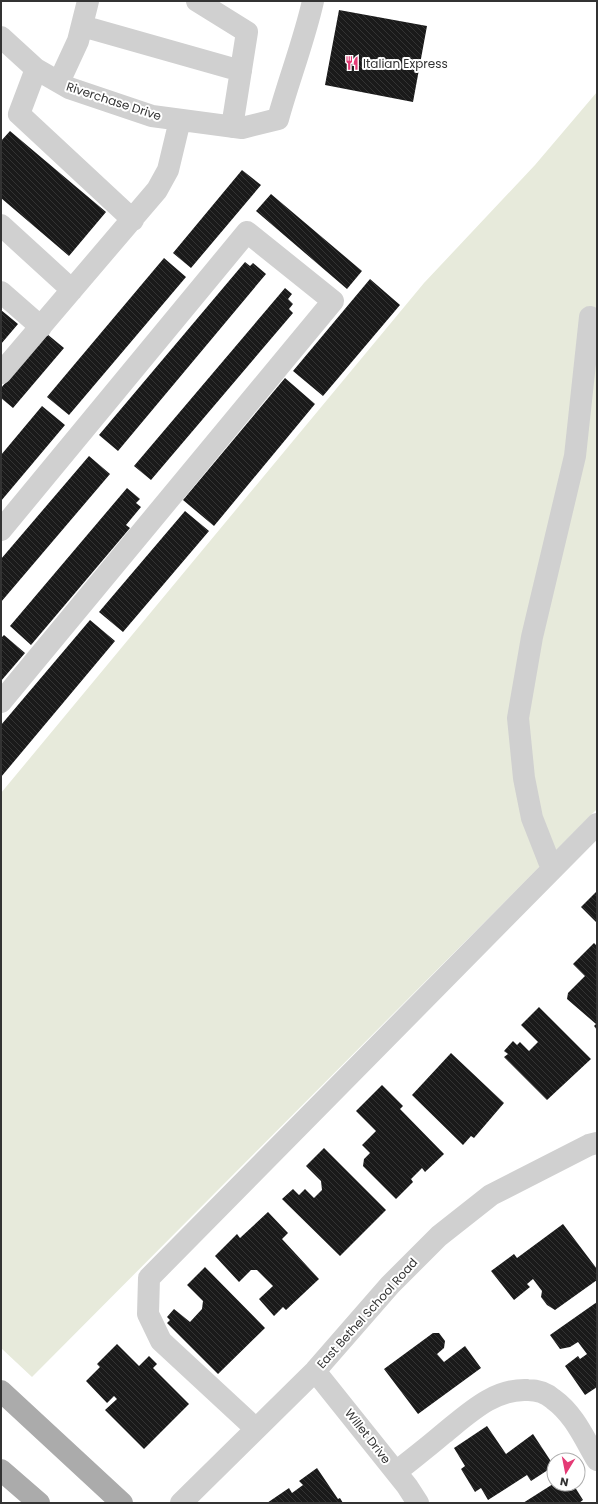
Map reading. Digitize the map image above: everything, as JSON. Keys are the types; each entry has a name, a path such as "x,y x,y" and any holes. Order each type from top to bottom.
{"main road":[{"path":"1,1391 122,1503"},
{"path":"1,1470 38,1503"}],"street":[{"path":"59,82 78,41 88,1"},
{"path":"197,1 247,32 241,71 237,127 278,119 286,87 308,23 313,1"},
{"path":"82,26 241,71"},
{"name":"Riverchase Drive","path":"1,37 36,69 70,88 152,116 237,127"},
{"path":"36,69 10,115 133,220"},
{"path":"1,373 157,190 168,170 180,120"},
{"path":"1,225 72,290"},
{"path":"1,530 247,232 333,302 1,702"},
{"path":"1,292 41,327"},
{"path":"552,870 532,818 524,778 518,718 532,637 576,456 590,317"},
{"path":"256,1429 161,1341 148,1314 149,1278 597,824"},
{"name":"East Bethel School Road","path":"181,1503 316,1371 390,1285 439,1236 491,1195 594,1149"},
{"name":"Willet Drive","path":"316,1371 396,1472 418,1503"},
{"path":"396,1472 475,1408 494,1397 506,1392 518,1390 538,1390 553,1398 573,1418 597,1460"}],"shaded area":[{"path":"597,92 597,809 32,1377 1,1348 1,793 424,283 535,165"}],"building":[{"path":"339,10 427,26 413,102 325,85"},
{"path":"10,131 106,212 69,256 1,198 1,141"},
{"path":"242,170 261,185 191,268 173,253"},
{"path":"271,194 362,271 347,289 256,211"},
{"path":"164,258 186,277 69,415 47,397"},
{"path":"245,262 250,266 253,263 266,274 118,451 99,435"},
{"path":"370,279 400,305 323,396 293,371"},
{"path":"285,288 292,294 288,299 293,304 289,309 293,313 151,480 134,466"},
{"path":"1,310 18,324 1,344"},
{"path":"47,334 64,348 13,408 1,398 1,388"},
{"path":"285,378 315,404 214,526 183,500"},
{"path":"42,406 65,425 1,501 1,455"},
{"path":"89,456 110,474 1,602 1,559"},
{"path":"127,488 140,499 136,503 141,507 126,525 130,528 31,645 10,626"},
{"path":"185,511 209,531 123,632 99,612"},
{"path":"90,620 115,641 1,777 1,725"},
{"path":"4,635 25,653 1,681 1,638"},
{"path":"597,891 597,923 581,907"},
{"path":"594,943 597,946 597,1030 594,1026 596,1024 567,999 568,993 585,976 573,964"},
{"path":"539,1007 591,1059 547,1100 504,1057 508,1054 504,1051 513,1041 517,1045 520,1042 529,1051 538,1042 521,1025"},
{"path":"451,1053 504,1103 474,1138 471,1136 463,1145 412,1095"},
{"path":"382,1085 403,1106 400,1109 444,1154 425,1172 422,1168 411,1179 413,1182 396,1199 363,1166 364,1159 370,1153 362,1145 376,1131 356,1111"},
{"path":"324,1148 386,1210 340,1256 282,1199 293,1189 299,1195 305,1189 314,1198 322,1190 321,1181 306,1166"},
{"path":"268,1212 288,1233 282,1239 319,1279 286,1310 283,1307 274,1316 259,1299 273,1286 257,1270 251,1270 239,1282 215,1256 237,1234 240,1238"},
{"path":"563,1224 597,1269 597,1280 555,1310 547,1305 541,1297 542,1291 533,1279 527,1284 530,1287 514,1300 491,1271 514,1254 517,1258"},
{"path":"205,1267 265,1328 218,1374 167,1323 170,1320 167,1317 174,1309 190,1322 202,1309 203,1301 187,1285"},
{"path":"597,1302 597,1387 585,1395 565,1366 578,1356 580,1359 587,1354 578,1342 570,1347 560,1349 550,1335"},
{"path":"433,1333 439,1333 445,1341 444,1348 437,1354 444,1362 465,1346 481,1368 418,1414 384,1369"},
{"path":"117,1344 139,1366 149,1356 157,1364 153,1368 189,1404 144,1449 105,1410 117,1399 114,1396 107,1403 86,1381 100,1367 97,1364"},
{"path":"487,1426 506,1454 533,1434 546,1454 546,1471 531,1481 527,1475 488,1500 481,1488 475,1492 461,1469 465,1466 454,1448"},
{"path":"317,1468 338,1499 340,1498 343,1503 267,1503 289,1488 292,1493 303,1485 299,1481"},
{"path":"546,1488 546,1492 578,1492 583,1500 579,1503 523,1503"}],"place":[{"name":"Italian Express","path":"352,63"}]}
